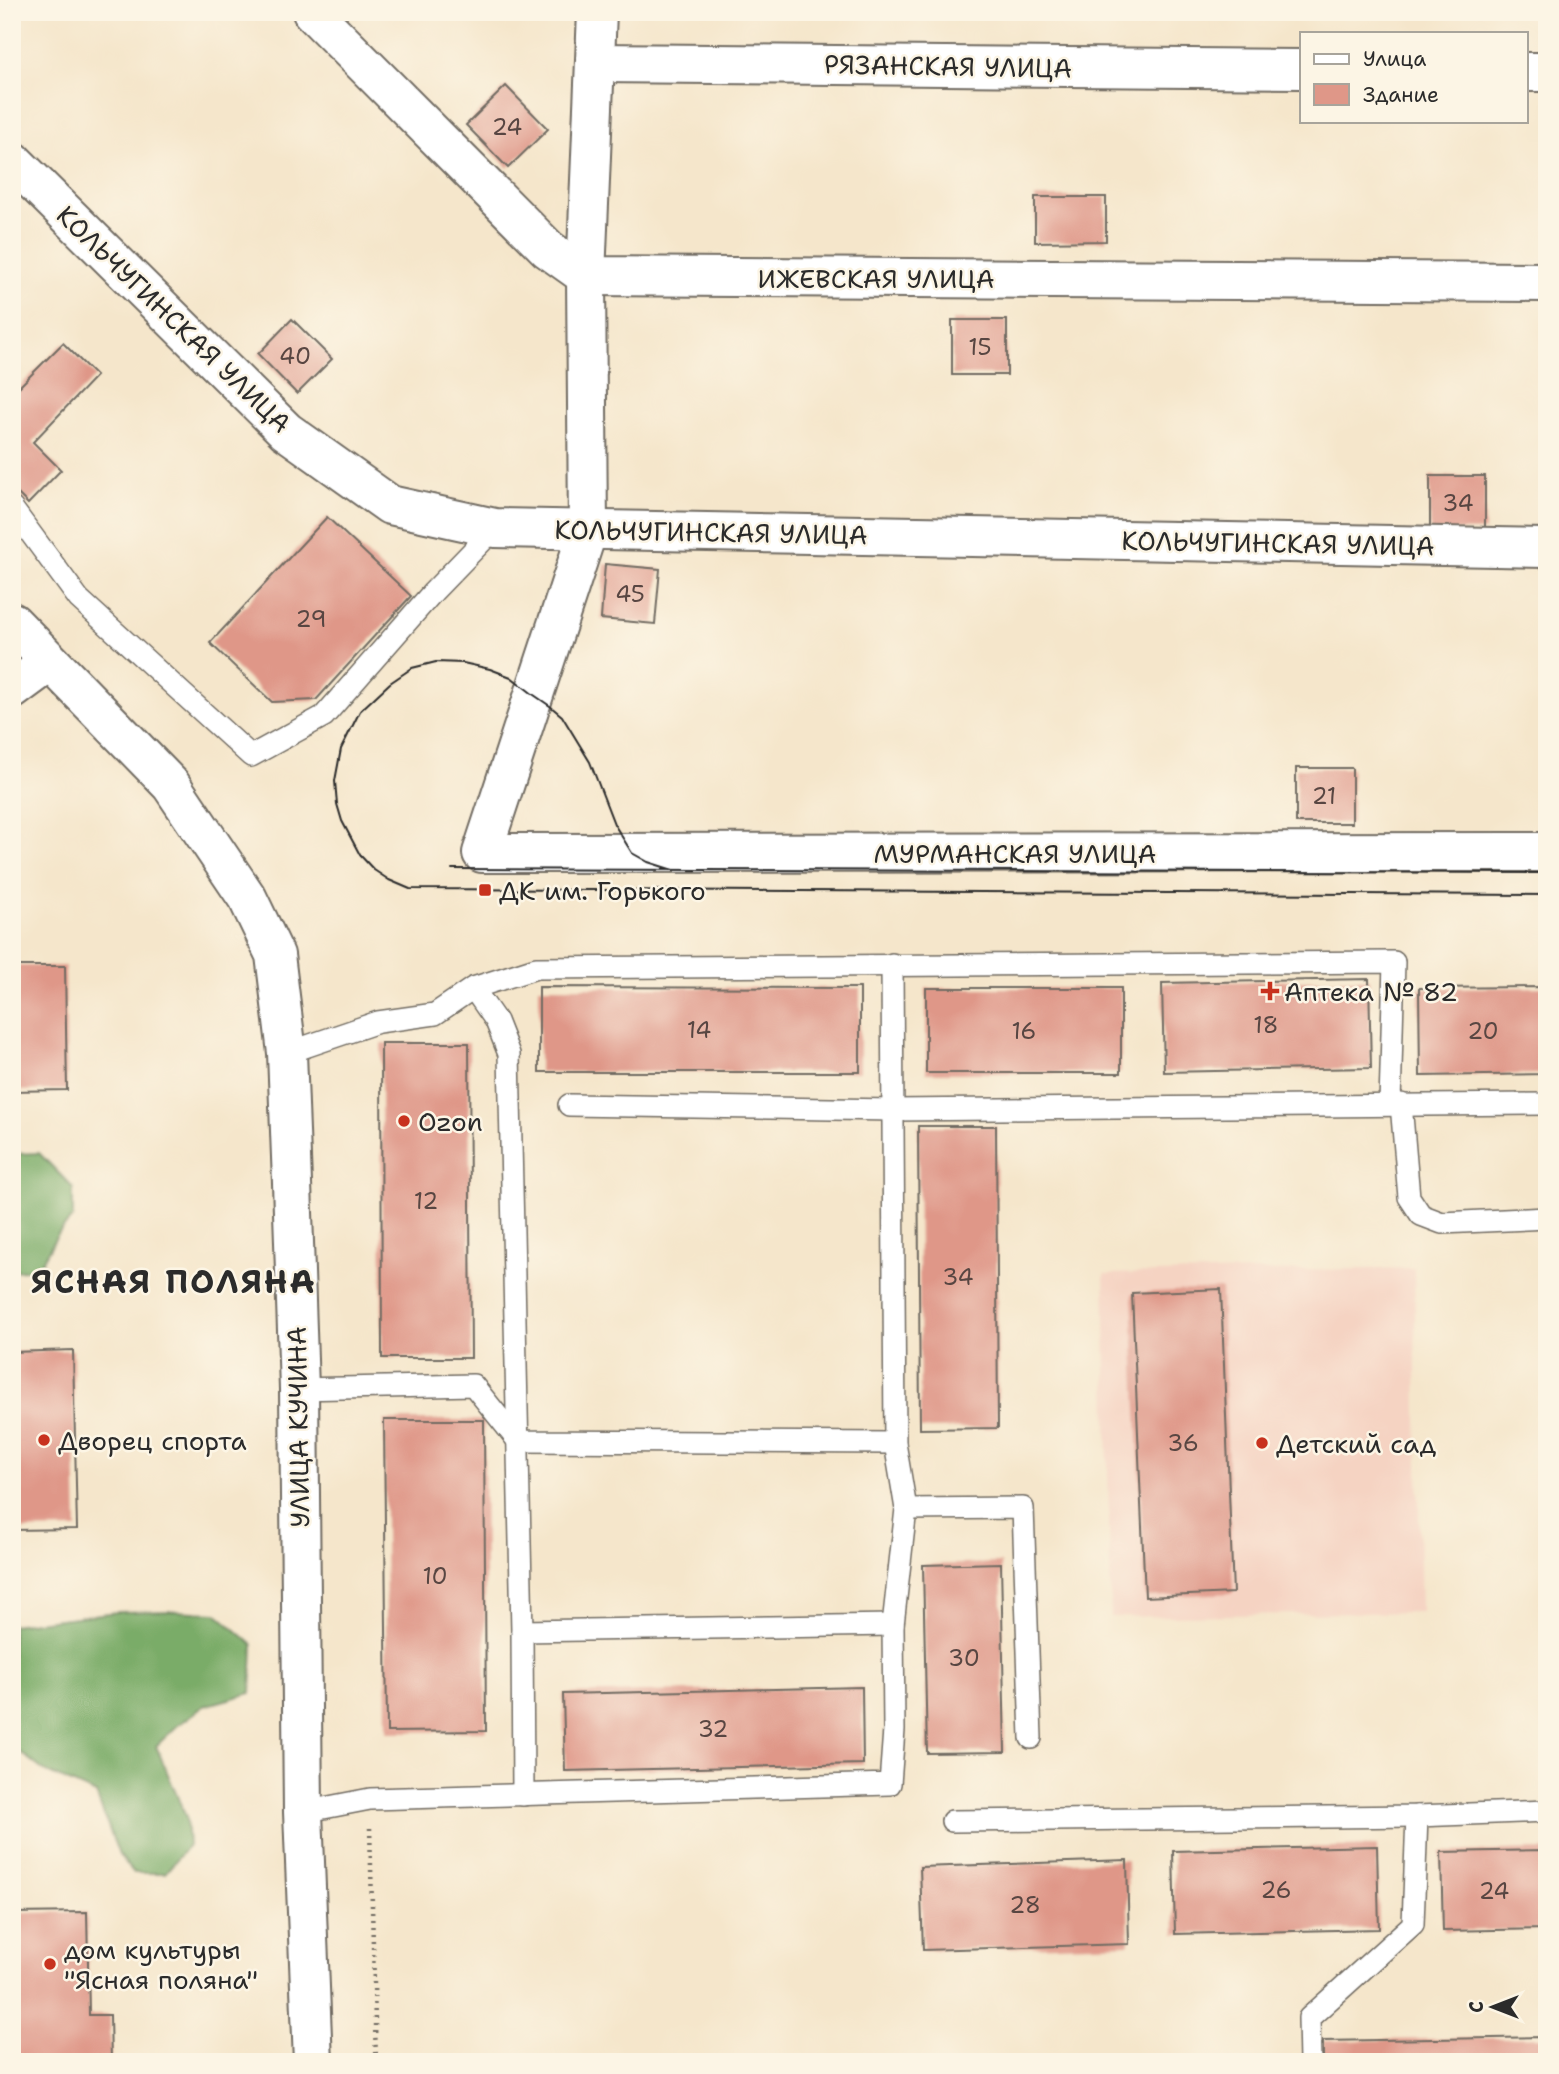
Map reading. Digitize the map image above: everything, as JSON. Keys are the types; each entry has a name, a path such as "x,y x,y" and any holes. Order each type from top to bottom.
{"street":[{"path":"312,12 548,249 586,276"},
{"path":"588,530 586,276 597,12"},
{"name":"РЯЗАНСКАЯ УЛИЦА","path":"595,63 1300,69"},
{"path":"1528,72 1547,72"},
{"name":"КОЛЬЧУГИНСКАЯ УЛИЦА","path":"12,160 286,431 390,505 495,528 1547,548"},
{"name":"ИЖЕВСКАЯ УЛИЦА","path":"586,276 1547,282"},
{"name":"МУРМАНСКАЯ УЛИЦА","path":"588,530 482,853 1547,852"},
{"path":"12,622 50,662 12,690"},
{"name":"УЛИЦА КУЧИНА","path":"50,662 171,785 248,899 275,955 287,1053 299,1389 303,1812 313,2062"}],"lane":[{"path":"12,508 79,599 251,756 324,716 433,592 495,528"},
{"path":"287,1053 378,1022 435,1014 473,988 536,968 1395,962 1395,1104 1409,1198 1421,1215 1442,1223 1547,1217"},
{"path":"303,1812 370,1799 890,1784 894,1730 893,1625 906,1509 895,1443 892,964"},
{"path":"473,988 496,1021 509,1054 519,1440 523,1795"},
{"path":"569,1105 893,1110 1547,1104"},
{"path":"299,1389 473,1385 519,1440 895,1443"},
{"path":"906,1509 1023,1508 1031,1738"},
{"path":"522,1631 893,1625"},
{"path":"952,1821 1417,1816 1547,1811"},
{"path":"1310,2062 1309,2018 1413,1924 1417,1816"}],"path":[{"path":"370,1799 376,2062"}],"shaded area":[{"name":"Детский сад","path":"1414,1268 1421,1612 1111,1617 1104,1274"}],"green space":[{"path":"39,1153 73,1188 73,1217 57,1235 38,1269 12,1271 12,1154"},
{"path":"117,1612 216,1613 253,1645 251,1693 204,1706 156,1746 186,1817 188,1846 165,1873 134,1873 119,1855 96,1794 44,1771 16,1749 12,1749 12,1625"}],"building":[{"path":"506,86 548,129 508,168 466,125"},
{"path":"1035,197 1106,197 1106,241 1035,242"},
{"path":"292,319 332,359 297,394 258,354"},
{"path":"952,320 1007,320 1007,375 952,375"},
{"path":"63,343 96,376 33,442 61,470 28,504 12,488 12,394"},
{"path":"1430,476 1485,476 1485,531 1430,531"},
{"path":"327,517 411,596 316,700 272,702 210,643"},
{"path":"605,564 660,569 655,624 601,619"},
{"path":"1296,768 1352,768 1352,823 1296,823"},
{"path":"12,966 65,966 67,1090 12,1091"},
{"path":"1369,979 1371,1068 1164,1072 1162,983"},
{"path":"539,987 860,988 860,1072 539,1072"},
{"path":"1547,987 1547,1074 1420,1076 1419,988"},
{"path":"926,988 1121,988 1121,1073 926,1073"},
{"path":"381,1043 469,1043 471,1358 382,1358"},
{"path":"918,1126 996,1126 998,1428 920,1429"},
{"path":"1221,1289 1233,1593 1145,1597 1132,1293"},
{"name":"Дворец спорта","path":"73,1350 77,1529 12,1530 12,1352"},
{"path":"384,1420 484,1420 486,1731 387,1732"},
{"path":"1001,1563 1005,1752 927,1753 923,1565"},
{"path":"862,1687 863,1764 565,1771 563,1694"},
{"path":"1377,1846 1379,1929 1175,1934 1173,1851"},
{"path":"1547,1850 1547,1929 1443,1931 1441,1852"},
{"path":"1127,1860 1129,1944 923,1950 920,1867"},
{"name":"дом культуры \"Ясная поляна\"","path":"87,1912 89,2015 110,2015 111,2062 12,2062 12,1913"},
{"path":"1547,2037 1547,2062 1323,2062 1323,2041"}],"tram line":[{"path":"673,870 648,862 632,853 614,824 590,762 562,716 511,677 490,669 463,663 436,662 412,668 390,683 360,711 341,749 335,781 342,821 360,855 374,870 410,889 1547,895"},
{"path":"452,869 1547,873"}],"place":[{"name":"ДК им. Горького","path":"485,890"},
{"name":"Аптека № 82","path":"1270,991"},
{"name":"Ozon","path":"404,1121"},
{"name":"Дворец спорта","path":"44,1440"},
{"name":"Детский сад","path":"1262,1443"},
{"name":"дом культуры \"Ясная поляна\"","path":"50,1964"}],"district":[{"name":"ЯСНАЯ ПОЛЯНА","path":"174,1281"}]}
